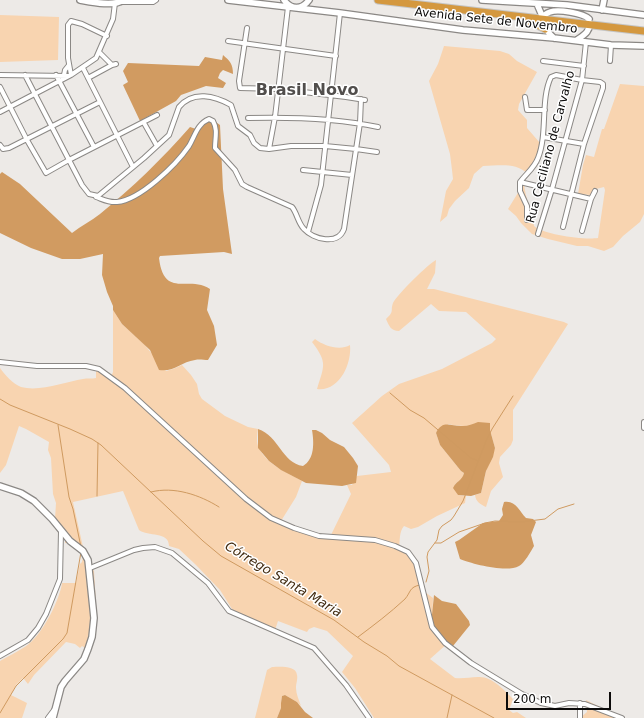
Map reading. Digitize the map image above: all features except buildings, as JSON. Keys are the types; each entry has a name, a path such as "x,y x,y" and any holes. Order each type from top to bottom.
{"highway":[{"path":"378,0 511,16 589,22 601,27 644,31"},
{"path":"511,16 534,23 545,29"}],"street":[{"path":"80,0 96,3 115,3 122,1 153,2 156,0"},
{"name":"Avenida Sete de Novembro","path":"228,0 340,13 463,30 577,40 611,45 644,46"},
{"path":"277,6 282,0 291,8"},
{"path":"291,8 302,6 310,0 311,7 318,11"},
{"path":"482,0 567,5 644,15"},
{"path":"602,10 604,0"},
{"path":"0,112 83,68 96,58 107,36 114,16 115,3"},
{"path":"537,4 545,29 554,38"},
{"path":"269,149 275,117 283,50 291,8"},
{"path":"577,40 587,32 589,22 587,8"},
{"path":"543,19 546,14 554,11 583,14 589,22"},
{"path":"308,232 319,195 340,13"},
{"path":"68,75 69,65 67,36 69,22 76,22 107,36"},
{"path":"25,75 68,160 82,185 89,194 108,201 116,202 123,201 142,192 155,182 182,154 189,146 199,126 209,119 213,121 215,126 215,148 235,170 242,184 247,188 292,206 301,225 308,232 319,237 330,239 337,238 341,236 344,230 363,100 278,89 240,88 240,76 247,28"},
{"path":"228,41 283,50 336,56"},
{"name":"Rua Ceciliano de Carvalho","path":"538,234 582,80 586,42"},
{"path":"610,61 611,45"},
{"path":"88,78 114,65 99,52"},
{"path":"543,61 584,66"},
{"path":"68,75 69,65"},
{"path":"83,68 133,167"},
{"path":"0,75 68,75"},
{"path":"56,76 94,147"},
{"path":"527,220 527,206 520,191 520,182 535,164 540,152 544,137 547,90 551,78 556,76 602,82 603,88 584,144 563,227"},
{"path":"0,87 45,173 48,173 68,160 144,123 157,115"},
{"path":"89,194 98,196 157,146 169,135 179,107 187,100 197,96 208,97 230,104 233,108 238,126 250,134 256,146 260,148 269,149 292,146 325,146 356,148 377,152"},
{"path":"525,97 527,110 545,110"},
{"path":"0,145 3,149 5,149 27,140 100,102"},
{"path":"248,118 275,117 327,120 360,123 378,127"},
{"path":"144,123 157,146"},
{"path":"544,137 584,144"},
{"path":"303,170 352,175"},
{"path":"520,182 591,199"},
{"path":"582,231 591,199 595,191"},
{"path":"0,362 36,366 83,366 99,369 124,388 246,499 271,518 294,528 319,536 375,540 408,552 416,563 432,627 441,639 466,659 522,694 541,703 555,706 580,702 622,718"},
{"path":"644,422 644,428"},
{"path":"0,486 21,493 34,501 52,519 61,532 88,558 94,618 92,637 84,659 61,687 53,718"},
{"path":"0,656 28,640 38,628 46,614 60,579 61,532"},
{"path":"90,568 134,550 143,548 155,547 172,553 208,584 229,611 314,648 346,685 369,718"},
{"path":"580,702 580,718"},
{"path":"48,718 55,708"}],"shaded area":[{"path":"0,15 59,17 58,60 0,62"},
{"path":"444,46 500,51 509,54 517,61 537,72 519,104 518,110 527,120 527,128 540,143 542,149 528,174 523,170 512,166 483,166 474,174 469,188 455,201 449,209 447,216 440,222 446,191 453,179 450,154 429,81 438,64"},
{"path":"223,55 231,63 233,74 223,70 220,73 218,78 226,83 223,88 206,86 181,95 176,101 140,121 123,85 128,82 123,71 128,63 199,66 205,57 222,60"},
{"path":"620,84 644,86 644,214 640,222 623,236 613,247 604,251 588,246 577,246 532,234 508,209 524,183 534,226 547,232 564,236 598,238 605,190 604,187 596,189 591,195 578,194 586,155 594,157 602,129 604,129"},
{"path":"210,118 220,125 223,189 232,254 224,252 160,256 159,258 162,271 166,278 172,282 178,284 202,285 210,289 207,310 214,326 217,345 208,360 190,361 169,370 159,370 150,350 122,324 113,310 102,275 103,254 80,259 62,259 31,248 0,233 0,174 2,172 20,184 72,233 100,214 123,194 158,161 190,127 196,129"},
{"path":"436,260 435,273 427,289 434,289 568,324 513,410 513,440 511,445 500,457 499,463 503,477 491,491 486,507 476,499 475,495 481,493 486,471 495,448 490,430 490,423 464,426 449,424 436,433 440,445 464,473 462,479 455,484 458,495 466,496 465,503 418,527 411,529 404,526 400,536 399,548 413,561 421,589 433,598 432,625 448,643 430,659 455,678 483,677 493,681 513,699 509,710 513,713 517,712 526,718 374,718 355,688 342,672 353,656 327,631 314,627 309,629 307,632 278,621 275,630 232,609 220,590 179,549 169,546 166,538 162,536 139,530 123,491 73,502 83,547 76,544 65,543 65,535 55,519 56,503 53,494 51,458 48,450 49,442 19,426 6,465 0,473 0,368 15,384 28,388 52,386 96,378 97,370 111,377 113,372 113,310 122,324 144,344 166,371 182,365 197,384 199,394 202,399 225,416 248,427 258,429 257,444 267,459 278,468 302,481 296,497 281,521 313,533 330,537 351,494 347,485 352,485 357,476 391,472 389,465 352,423 382,396 399,384 442,369 492,343 496,339 466,312 439,311 431,304 399,331 391,328 386,319 391,313 395,299 420,273"},
{"path":"315,339 323,344 337,348 350,345 349,360 346,368 338,381 325,389 317,389 323,370 323,365 321,355 312,342"},
{"path":"478,422 490,423 490,430 495,448 493,457 486,471 481,493 471,496 458,495 453,488 462,478 464,473 440,445 436,433 441,426 444,425 465,426"},
{"path":"258,429 271,437 290,460 303,466 312,455 312,430 322,433 330,440 344,447 353,458 358,466 356,483 342,486 306,483 281,470 269,461 258,448"},
{"path":"504,502 514,504 526,518 533,519 536,522 531,535 534,546 525,560 519,566 506,569 481,565 460,559 455,542 483,523 499,521 503,515 502,509"},
{"path":"83,556 94,571 97,621 92,648 90,651 82,646 80,648 75,644 66,642 34,675 28,684 23,678 16,685 11,695 27,703 22,718 0,718 0,661 25,647 37,636 55,605 62,583 76,583"},
{"path":"434,595 442,601 456,604 469,621 470,625 453,646 438,634 431,625"},
{"path":"272,667 287,667 296,672 296,690 301,706 285,695 282,696 281,708 277,718 255,718 267,670"},
{"path":"285,695 297,702 305,712 313,718 277,718 281,708 282,696"},
{"path":"586,700 622,718 580,718 587,712"}],"waterway":[{"path":"390,393 410,410 424,418 471,458 478,461"},
{"path":"426,582 429,571 427,557 428,552 437,540 439,530 451,520 463,501 486,441 513,396"},
{"name":"Córrego Santa Maria","path":"0,399 10,405 92,439 101,445 203,541 221,556 334,620 364,642 387,656 399,666 494,718"},
{"path":"58,425 69,497 81,547"},
{"path":"97,496 98,443"},
{"path":"151,492 160,490 178,491 195,495 219,507"},
{"path":"435,543 441,543 459,532 485,523 495,521 521,522 545,519 558,509 574,504"},
{"path":"0,713 16,686 63,639 67,633 81,552"},
{"path":"358,637 405,599 412,588 420,585"},
{"path":"447,718 452,695"}],"district":[{"name":"Brasil Novo","path":"307,91"}]}
